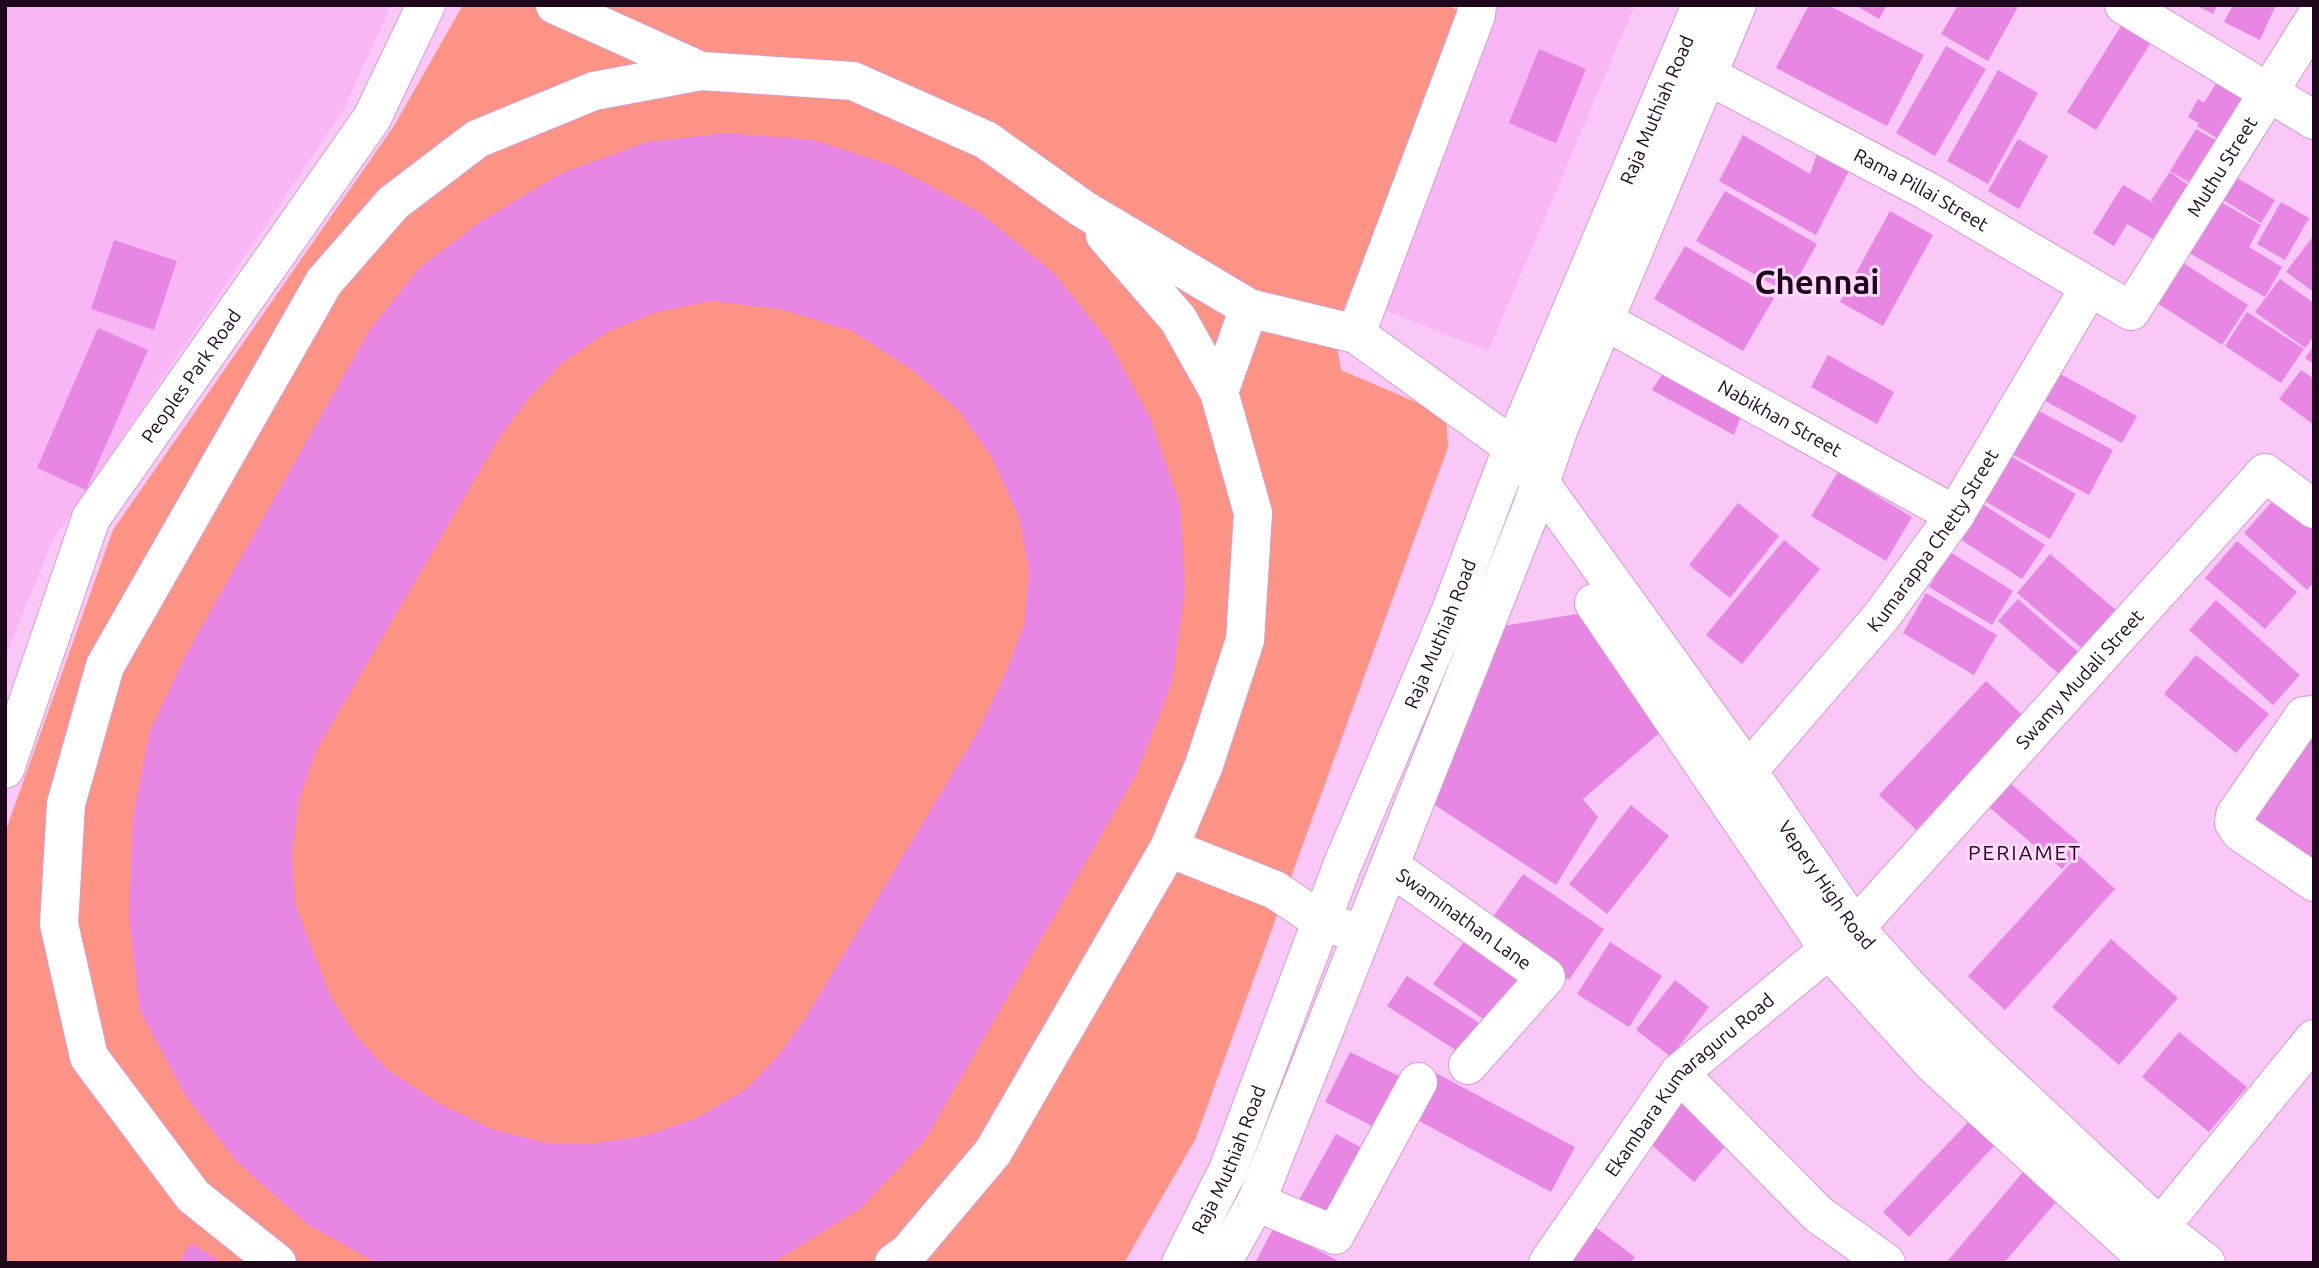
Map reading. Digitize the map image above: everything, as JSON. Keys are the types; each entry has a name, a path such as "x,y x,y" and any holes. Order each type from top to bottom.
{"street":[{"name":"Peoples Park Road","path":"5,769 91,518 372,118 426,5"},
{"path":"555,5 701,71"},
{"path":"277,1263 193,1196 89,1057 59,924 66,804 105,666 324,282 393,203 477,139 594,91 701,71 853,82 986,140 1083,209 1249,308 1356,334 1476,15 1477,5"},
{"name":"Raja Muthiah Road","path":"1181,1263 1228,1170 1321,921 1451,610 1510,457 1701,5"},
{"name":"Raja Muthiah Road","path":"1222,1263 1256,1202 1537,495 1559,428 1737,5"},
{"path":"2124,5 2314,120"},
{"name":"Muthu Street","path":"2131,311 2314,20"},
{"name":"Rama Pillai Street","path":"1707,75 1927,191 2131,311"},
{"path":"894,1263 908,1253 993,1152 1169,848 1204,765 1245,640 1253,513 1219,392 1178,319 1083,209"},
{"name":"Kumarappa Chetty Street","path":"1748,771 1881,617 1955,515 2089,288"},
{"path":"1219,392 1249,308"},
{"name":"Nabikhan Street","path":"1605,321 1955,515"},
{"name":"Vepery High Road","path":"1356,334 1510,457 1537,495 1580,540 1748,771 1842,939"},
{"name":"Swamy Mudali Street","path":"1842,939 2265,473 2314,509"},
{"name":"Vepery High Road","path":"1537,495 1566,561 1933,1064 2145,1251 2207,1263"},
{"path":"2314,715 2304,716 2235,815 2234,824 2240,832 2314,882"},
{"path":"1169,848 1275,890 1321,921 1361,934"},
{"name":"Swaminathan Lane","path":"1390,866 1546,977 1468,1065"},
{"name":"Ekambara Kumaraguru Road","path":"1548,1263 1679,1073 1842,939"},
{"path":"2145,1251 2314,1039"},
{"path":"1679,1073 1818,1214 1886,1263"},
{"path":"1256,1202 1335,1235 1419,1082"}],"shaded area":[{"path":"5,5 391,5 344,109 52,542 5,657"},
{"path":"463,5 1447,5 1465,14 1334,332 1341,370 1446,415 1448,447 1195,1140 1124,1263 5,1263 5,833 113,530 394,126"},
{"path":"1491,5 1635,5 1488,351 1377,307"}],"building":[{"path":"1809,5 1828,5 1924,55 1887,126 1776,68"},
{"path":"1855,5 1887,5 1879,19"},
{"path":"1958,5 2019,5 1988,61 1941,34"},
{"path":"2196,5 2217,5 2213,14"},
{"path":"2233,5 2276,5 2260,40 2224,22"},
{"path":"2121,26 2150,44 2096,130 2067,112"},
{"path":"1946,46 1986,69 1935,156 1896,133"},
{"path":"1539,49 1586,69 1556,143 1509,123"},
{"path":"1998,70 2038,93 1988,184 1947,161"},
{"path":"2220,77 2249,95 2222,141 2197,126 2199,123 2188,117 2198,99 2204,103"},
{"path":"2196,129 2224,145 2204,191 2170,171"},
{"path":"726,133 814,140 893,166 979,212 1055,274 1109,342 1151,420 1180,505 1185,590 1172,682 1136,775 925,1140 860,1209 772,1263 376,1263 307,1224 236,1161 185,1095 140,1011 129,917 133,817 150,731 184,658 369,331 419,268 483,220 562,173 647,142","holes":["711,301 780,309 852,331 912,370 960,412 992,458 1019,517 1029,568 1025,622 1007,670 980,728 806,1017 777,1057 745,1090 699,1117 649,1135 598,1143 552,1144 494,1130 438,1103 388,1070 356,1036 330,995 295,904 292,853 299,800 317,749 499,438 527,400 562,363 607,332 654,313"]},
{"path":"1743,135 1810,174 1818,151 1850,169 1816,235 1719,181"},
{"path":"2018,139 2048,156 2019,209 1988,191"},
{"path":"2225,171 2275,200 2261,223 2212,193"},
{"path":"2170,172 2195,190 2163,245 2127,224 2114,246 2093,233 2123,185 2157,205 2151,200"},
{"path":"1725,191 1817,244 1789,294 1696,241"},
{"path":"2210,196 2261,225 2249,247 2282,267 2265,297 2179,247"},
{"path":"2281,202 2309,218 2285,260 2257,244"},
{"path":"1890,211 1933,235 1883,326 1840,302"},
{"path":"2314,235 2314,292 2286,272"},
{"path":"114,240 177,261 154,330 91,309"},
{"path":"1685,246 1774,298 1743,351 1654,299"},
{"path":"2171,255 2248,305 2222,345 2145,295"},
{"path":"2280,279 2314,303 2314,336 2305,348 2255,312"},
{"path":"2247,312 2304,349 2281,383 2225,346"},
{"path":"98,328 148,350 86,490 37,468"},
{"path":"2314,346 2314,364 2305,358"},
{"path":"1828,355 1894,392 1877,424 1811,387"},
{"path":"1665,370 1743,410 1734,435 1652,390"},
{"path":"2301,370 2314,379 2314,425 2279,399"},
{"path":"2055,371 2137,416 2122,443 2040,398"},
{"path":"2031,407 2113,450 2089,495 2008,452"},
{"path":"2007,454 2076,494 2050,539 1981,499"},
{"path":"1838,472 1912,517 1886,561 1811,516"},
{"path":"2278,495 2314,526 2314,582 2307,590 2244,533"},
{"path":"1978,501 2045,545 2022,579 1955,536"},
{"path":"1738,503 1779,536 1730,598 1689,565"},
{"path":"1784,540 1820,569 1742,664 1706,635"},
{"path":"2237,541 2297,592 2265,629 2205,578"},
{"path":"1950,552 2013,591 1992,625 1929,587"},
{"path":"2050,554 2124,617 2091,656 2017,593"},
{"path":"1926,593 1997,635 1974,675 1903,633"},
{"path":"2018,599 2086,659 2067,681 1998,621"},
{"path":"2216,600 2300,675 2273,705 2189,630"},
{"path":"1583,613 1671,723 1583,799 1598,817 1556,885 1423,797 1503,626"},
{"path":"2196,655 2269,714 2236,753 2164,694"},
{"path":"1986,681 2028,720 1921,834 1879,795"},
{"path":"2314,729 2314,863 2255,821"},
{"path":"2010,783 2083,846 2062,869 1989,807"},
{"path":"1631,805 1669,836 1607,914 1569,884"},
{"path":"2078,855 2115,889 2005,1010 1968,976"},
{"path":"1523,874 1604,929 1569,980 1488,924"},
{"path":"1466,939 1524,980 1492,1025 1433,984"},
{"path":"2111,939 2178,998 2119,1065 2052,1007"},
{"path":"1610,942 1662,976 1629,1027 1577,994"},
{"path":"1407,976 1487,1028 1468,1058 1387,1006"},
{"path":"1675,980 1709,1007 1671,1057 1636,1030"},
{"path":"2179,1032 2247,1087 2209,1132 2142,1077"},
{"path":"1350,1052 1407,1080 1382,1131 1325,1102"},
{"path":"1432,1071 1575,1147 1551,1192 1408,1115"},
{"path":"1679,1102 1727,1144 1694,1182 1646,1140"},
{"path":"1971,1119 1995,1145 1909,1237 1883,1212"},
{"path":"1336,1134 1371,1153 1335,1219 1299,1200"},
{"path":"2034,1159 2068,1188 2004,1263 1946,1263"},
{"path":"1585,1219 1635,1257 1631,1263 1551,1263"},
{"path":"1274,1227 1342,1263 1255,1263"},
{"path":"191,1243 223,1263 179,1263"}],"district":[{"name":"Chennai","path":"1817,281"},
{"name":"PERIAMET","path":"2025,852"}]}
